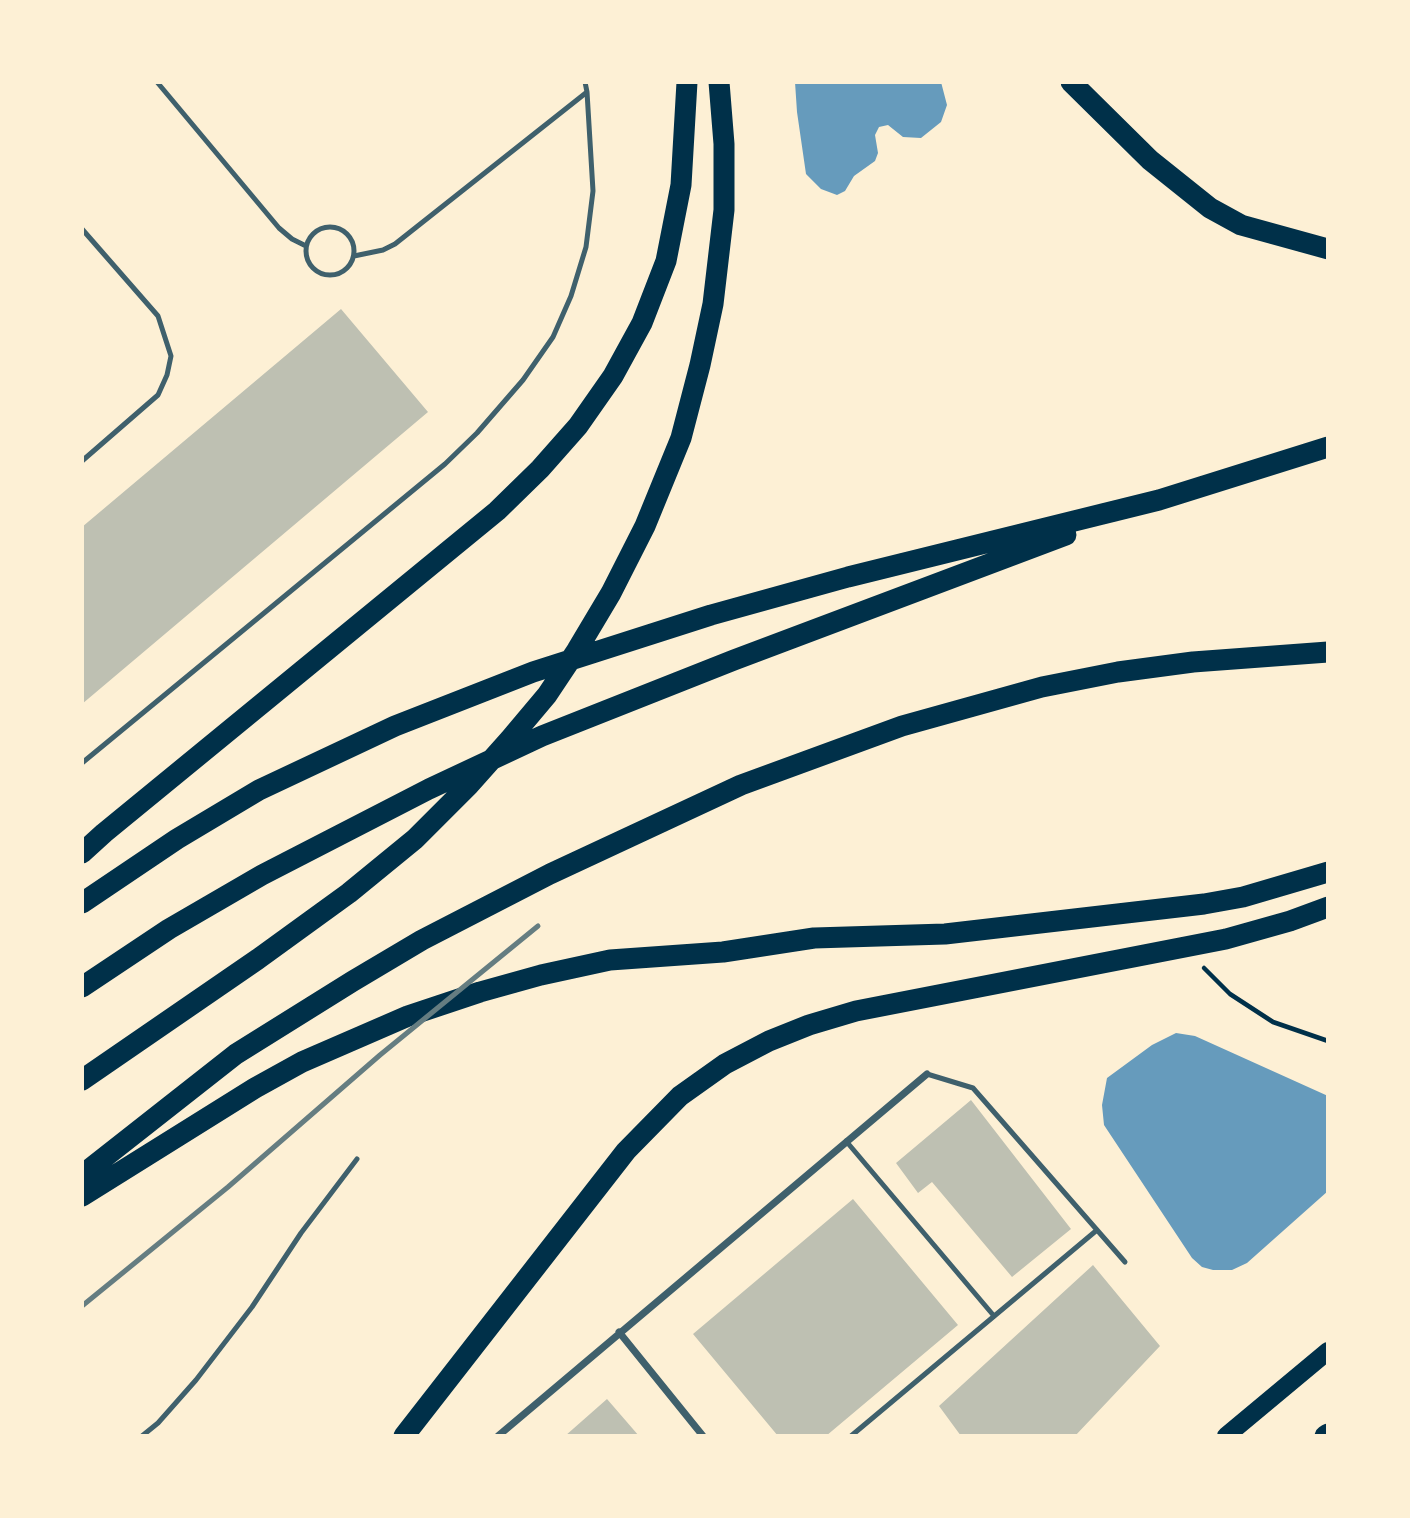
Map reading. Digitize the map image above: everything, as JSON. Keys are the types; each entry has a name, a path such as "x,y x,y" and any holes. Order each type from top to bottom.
{"highway":[{"path":"82,853 497,511 540,469 578,426 613,376 642,323 666,261 681,185 687,82"},
{"path":"82,1080 281,943 349,893 415,839 469,785 547,695 611,593 645,526 681,438 713,304 721,248 725,181 719,82"},
{"path":"1071,82 1150,160 1210,208 1241,225 1328,249"},
{"path":"1280,461 1328,440"},
{"path":"82,987 169,929 262,875 406,800 542,736 734,660 1159,500 1328,447"},
{"path":"82,903 177,839 258,790 395,726 546,668 711,615 1159,500"},
{"path":"82,1175 236,1054 410,947 550,874 741,785 902,726 1042,687 1118,672 1193,662 1328,652"},
{"path":"82,1196 255,1088 302,1062 408,1016 505,985 610,960 723,952 814,938 945,934 1204,904 1243,897 1328,872"},
{"path":"404,1436 626,1151 680,1096 725,1064 779,1037 856,1011 1226,939 1290,921 1328,906"}],"main road":[{"path":"1226,1436 1328,1351"}],"street":[{"path":"498,1436 927,1074"},
{"path":"619,1332 703,1436"}],"lane":[{"path":"157,82 279,228 306,246"},
{"path":"82,763 445,464 477,433 523,380 553,337 571,296 586,247 593,191 587,92 584,82"},
{"path":"354,256 383,250 395,244 587,92"},
{"path":"335,227 344,230 351,237 354,256 351,265 344,272 325,275 309,264 306,246 309,237 316,230 335,227"},
{"path":"82,229 158,316 171,356 167,375 158,395 82,461"},
{"path":"927,1074 973,1088 1125,1262"},
{"path":"846,1141 994,1316"},
{"path":"142,1436 158,1423 196,1380 252,1307 300,1233 357,1159"},
{"path":"851,1436 1097,1230"}],"path":[{"path":"1184,947 1230,994 1273,1022 1328,1041"}],"water":[{"path":"795,82 941,82 947,105 941,122 921,138 903,137 888,125 879,127 875,135 878,153 875,161 854,176 845,191 837,195 821,189 806,174"},
{"path":"1176,1033 1195,1036 1328,1096 1328,1191 1247,1263 1232,1270 1202,1267 1192,1258 1104,1125 1102,1105 1107,1078 1152,1045"}],"building":[{"path":"341,309 428,412 82,704 82,527"},
{"path":"971,1100 1071,1229 1012,1277 932,1182 918,1193 896,1163"},
{"path":"853,1199 958,1325 826,1436 778,1436 693,1334"},
{"path":"1093,1265 1160,1346 1075,1436 961,1436 939,1406"},
{"path":"607,1399 639,1436 565,1436"}],"railway":[{"path":"82,1306 538,926"}]}
